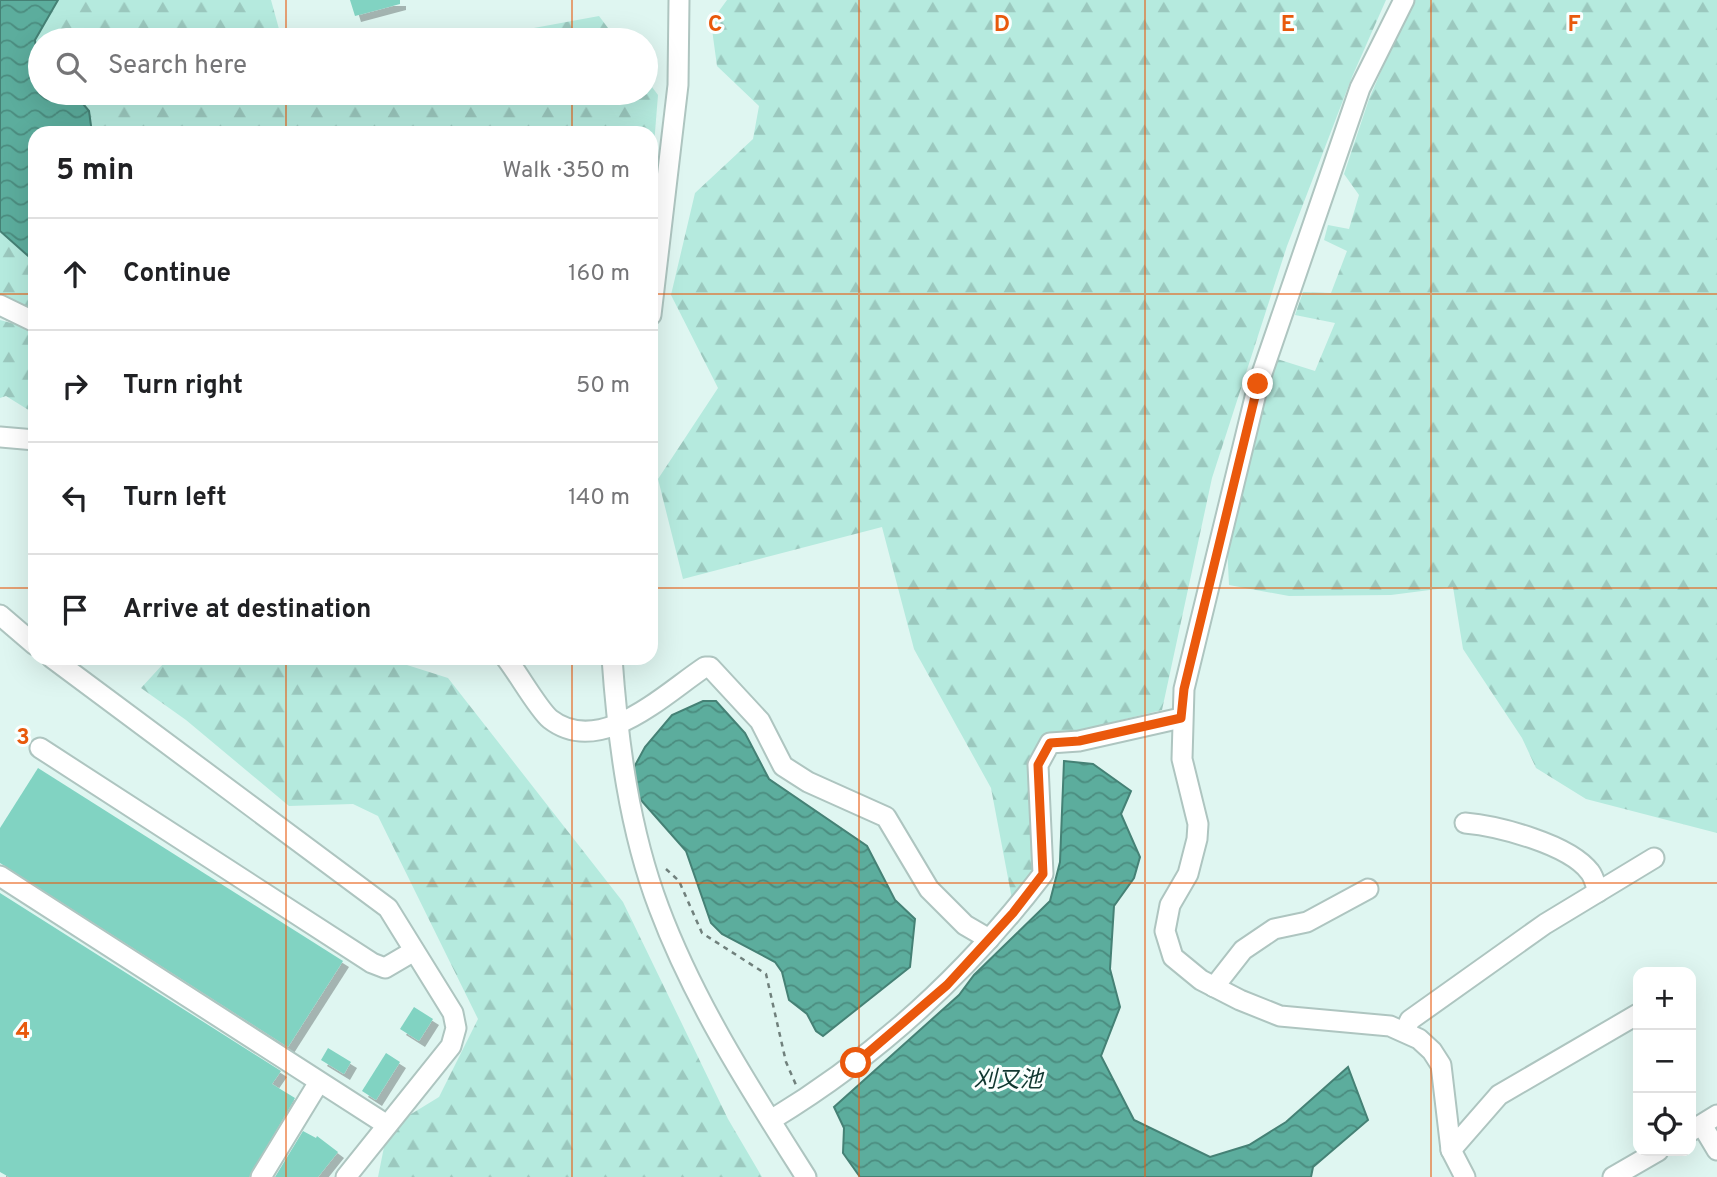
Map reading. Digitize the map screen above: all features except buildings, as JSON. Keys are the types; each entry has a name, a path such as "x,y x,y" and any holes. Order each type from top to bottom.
{"street":[{"path":"658,255 678,85 681,35 679,0"},
{"path":"1404,0 1360,88 1258,384 1197,634 1181,718 1182,759 1198,824 1197,839 1188,874 1170,905 1165,931 1173,957 1214,987 1280,1016 1390,1026 1405,1031 1432,1051 1441,1065 1451,1150 1465,1177"},
{"path":"0,305 28,319"},
{"path":"0,437 28,439"},
{"path":"0,615 28,639"},
{"path":"61,665 388,908 453,1013 456,1028 451,1046 346,1177"},
{"path":"511,665 549,718 576,733 617,726 705,667 710,667 760,721 783,766 808,782 886,817 929,889 965,925 989,939"},
{"path":"613,665 617,726 640,845 658,906 684,968 713,1026 806,1177"},
{"path":"771,1121 856,1063 947,985 1043,874 1038,765 1050,743 1079,741 1181,718"},
{"path":"40,748 372,963 385,968 414,951"},
{"path":"1465,823 1496,825 1549,846 1579,862 1591,873 1598,892"},
{"path":"1405,1031 1410,1020 1545,924 1654,858"},
{"path":"0,876 387,1125"},
{"path":"1214,987 1243,950 1274,929 1307,922 1368,889"},
{"path":"1451,1150 1499,1095 1633,1017"},
{"path":"261,1177 319,1082"},
{"path":"1703,1124 1717,1150"},
{"path":"1613,1177 1649,1156"}],"path":[{"path":"640,845 680,881 702,933 766,974 786,1062 803,1101"}],"green space":[{"path":"58,0 271,0 279,28 41,28"},
{"path":"727,0 1386,0 1352,77 1287,246 1212,478 1162,710 1048,738 1030,757 1034,876 1012,899 991,788 914,649 882,527 683,579 658,479 718,388 671,295 695,193 753,139 759,106 717,66 711,22"},
{"path":"1412,0 1717,0 1717,833 1586,799 1536,768 1522,738 1463,649 1453,587 1391,595 1289,596 1229,585 1227,544 1274,358 1315,371 1335,323 1295,315 1303,292 1331,293 1347,251 1324,240 1328,225 1349,229 1359,195 1344,174 1369,99"},
{"path":"599,16 608,28 534,28"},
{"path":"84,105 657,105 656,126 91,126 89,111"},
{"path":"0,231 28,256 28,312 0,298"},
{"path":"0,320 28,329 28,410 6,396 0,398"},
{"path":"162,665 407,665 448,678 623,902 728,1119 762,1177 378,1177 384,1147 403,1119 439,1097 478,1019 378,816 353,804 289,806 186,720 141,688"}],"water":[{"path":"0,0 58,0 42,28 28,28 28,105 84,105 89,111 91,126 28,126 28,256 0,231"},
{"path":"703,701 716,701 745,733 769,779 867,846 895,900 915,919 910,967 823,1036 816,1031 807,1014 789,1000 782,972 775,962 722,934 711,923 686,851 633,791 632,771 645,747 672,715"},
{"name":"刈又池","path":"1064,761 1093,764 1131,791 1121,814 1140,857 1134,878 1114,906 1110,969 1120,1007 1101,1056 1134,1120 1210,1157 1249,1145 1286,1122 1348,1067 1368,1120 1313,1167 1311,1177 860,1177 843,1153 844,1128 834,1107 959,995 974,975 1050,901 1060,862"}],"route":[{"path":"856,1063 947,985 1013,913 1043,874 1038,765 1050,743 1079,741 1181,718 1184,689 1258,384"}]}
